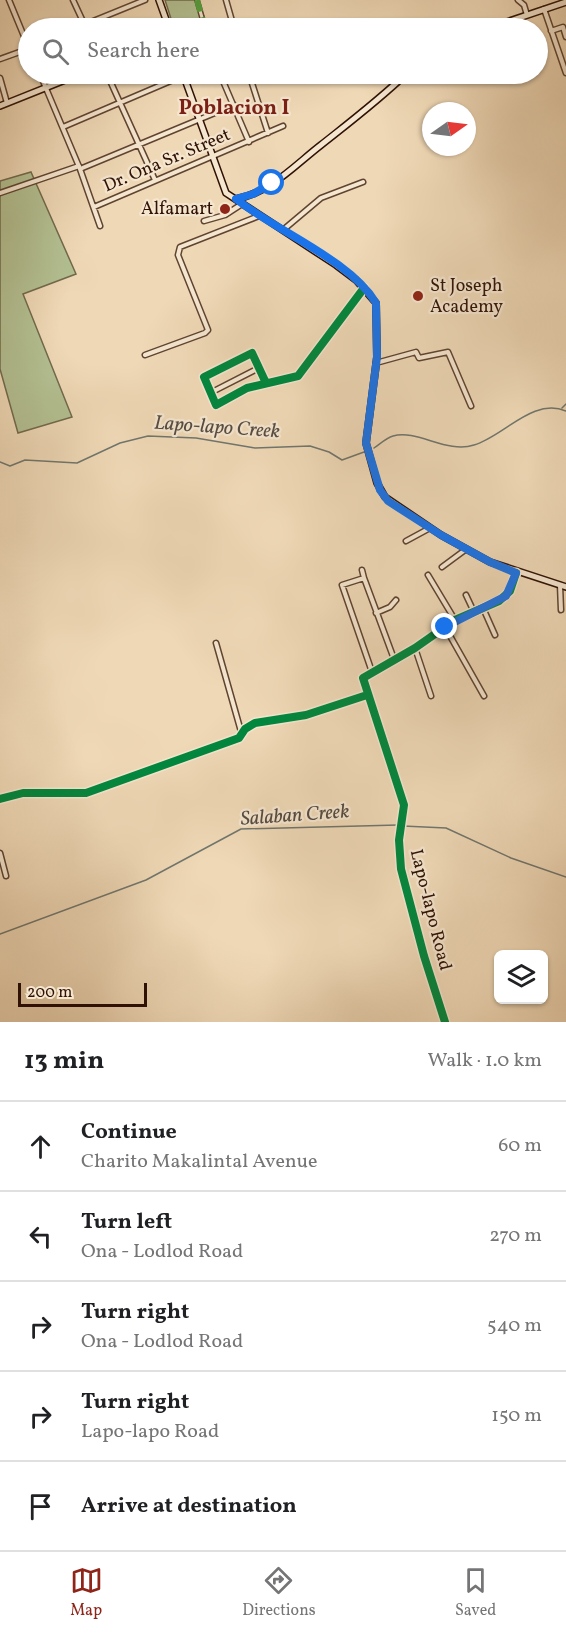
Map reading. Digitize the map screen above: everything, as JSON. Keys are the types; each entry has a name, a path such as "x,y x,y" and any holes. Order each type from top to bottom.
{"main road":[{"path":"159,0 165,18"},
{"path":"518,18 566,2"},
{"path":"0,106 54,84"},
{"path":"188,84 198,119 226,193 336,265 364,288 376,303 376,364 366,443 380,490 385,497 465,550 516,573 563,586"},
{"path":"236,199 253,194 284,175 395,84"}],"street":[{"path":"9,0 18,23"},
{"path":"73,0 81,18"},
{"path":"105,18 145,0"},
{"path":"197,0 202,18"},
{"path":"226,0 231,18"},
{"path":"518,0 524,5 527,15"},
{"path":"544,9 547,18"},
{"path":"548,22 566,73"},
{"path":"551,32 562,27 566,37"},
{"path":"0,59 18,52"},
{"path":"0,78 7,103"},
{"path":"45,84 80,167 100,226"},
{"path":"112,84 155,180"},
{"path":"63,127 162,84"},
{"path":"225,84 250,141"},
{"path":"252,84 268,133"},
{"path":"0,193 80,167 234,105"},
{"name":"Dr. Ona Sr. Street","path":"94,207 283,126"},
{"path":"283,230 321,198 363,182"},
{"path":"204,221 225,215 242,204"},
{"path":"145,355 208,330 178,255 178,249 259,216"},
{"path":"266,383 252,353 205,375 214,404 218,405 228,396 266,383 298,376 364,288"},
{"path":"376,364 416,352 419,358 448,352 471,405"},
{"path":"210,393 259,368"},
{"path":"406,542 429,528"},
{"path":"442,567 465,550"},
{"path":"362,570 394,659"},
{"path":"0,799 23,793 86,793 194,756 242,736 245,729 255,723 306,715 367,695 363,678 415,648 454,620 506,596 516,573"},
{"path":"428,575 454,620"},
{"path":"364,578 342,588 372,672"},
{"path":"561,610 563,586"},
{"path":"466,595 474,612"},
{"path":"376,613 390,607 396,600"},
{"path":"483,608 495,635"},
{"path":"445,627 484,696"},
{"path":"216,643 242,736"},
{"path":"415,648 431,696"},
{"name":"Lapo-lapo Road","path":"367,695 402,797 404,814 399,840 403,878 445,1022"},
{"path":"0,853 6,876"}],"green space":[{"path":"165,0 198,0 204,18 171,18"},
{"path":"31,172 76,274 23,294 72,417 18,433 0,369 0,181"}],"waterway":[{"name":"Lapo-lapo Creek","path":"562,408 566,404"},
{"name":"Lapo-lapo Creek","path":"374,448 390,437 402,435 464,447 485,440 530,413 554,408 566,411"},
{"name":"Lapo-lapo Creek","path":"0,462 10,466 25,460 77,463 120,443 148,436 196,438 255,448 310,446 329,452 342,460 364,452"},
{"name":"Salaban Creek","path":"0,934 146,880 241,829 398,825"},
{"name":"Salaban Creek","path":"403,826 446,828 511,858 566,877"}],"marked path":[{"path":"197,0 202,18"}],"cycle path":[{"path":"266,383 252,353 204,377 216,405 247,388 298,376 364,288"},
{"path":"445,1022 424,956 401,869 399,840 404,805 363,678 415,648 455,620 499,601 510,591 516,573"},
{"path":"0,799 23,793 86,793 239,738 245,729 255,723 306,715 367,695"}],"place":[{"name":"Alfamart","path":"225,209"},
{"name":"St Joseph Academy","path":"418,296"}],"district":[{"name":"Poblacion I","path":"234,108"}],"route":[{"path":"272,183 245,198 236,199 336,265 356,280 376,303 377,357 366,443 380,490 388,501 465,550 516,573 506,596 454,620 445,627"}]}
